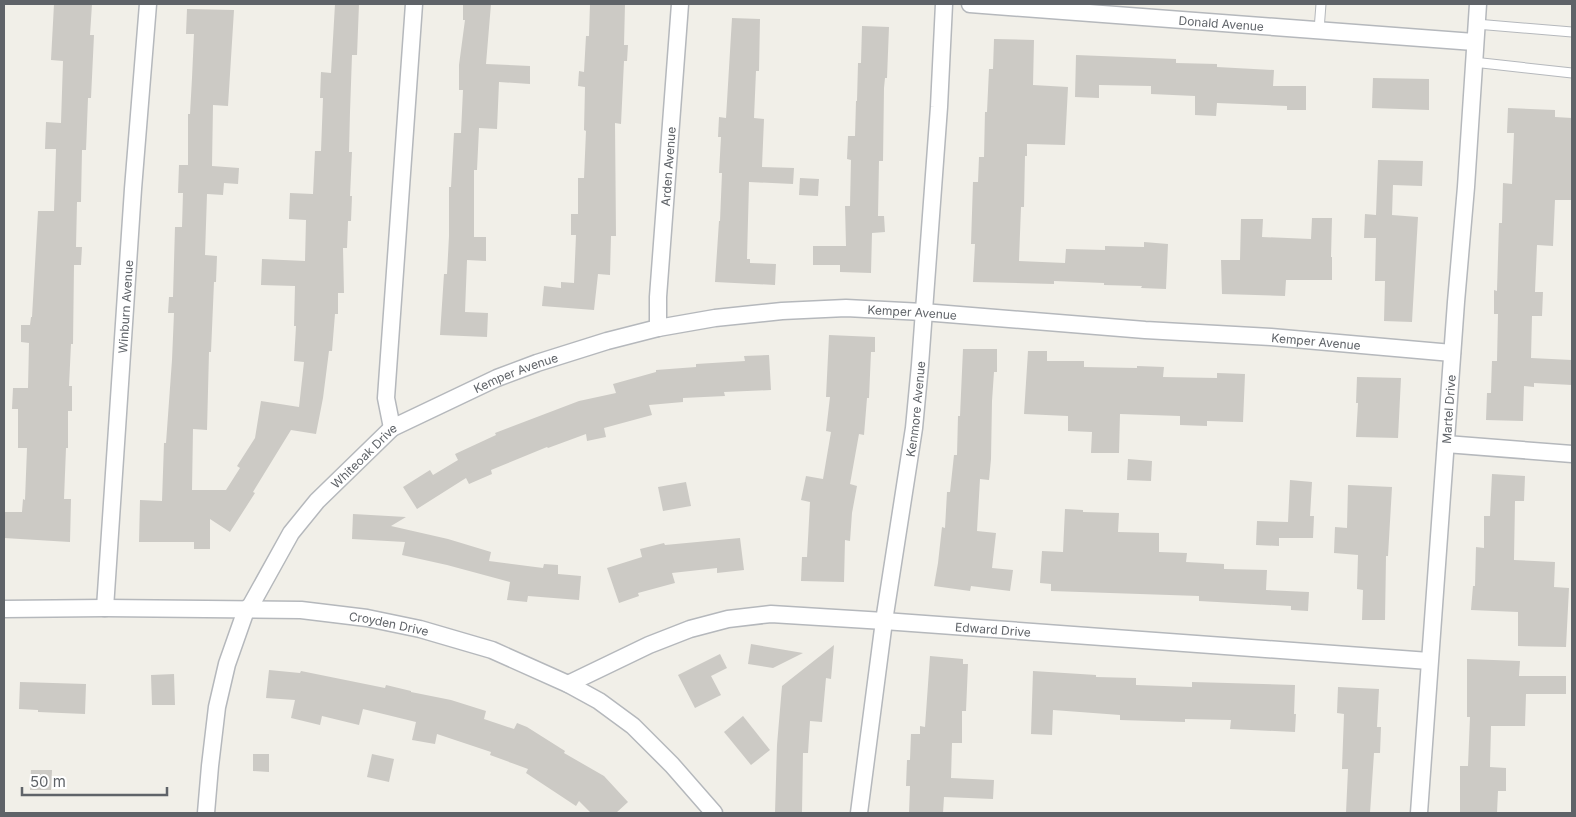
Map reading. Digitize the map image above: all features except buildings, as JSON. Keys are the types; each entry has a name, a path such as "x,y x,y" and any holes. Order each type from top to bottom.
{"street":[{"name":"Winburn Avenue","path":"105,608 132,199 148,4"},
{"name":"Whiteoak Drive","path":"206,813 217,708 227,664 246,610 251,605 291,533 317,501 392,428 386,398 414,4"},
{"name":"Arden Avenue","path":"658,328 658,287 680,4"},
{"name":"Kenmore Avenue","path":"859,813 884,621 914,428 939,107 944,4"},
{"name":"Donald Avenue","path":"970,4 1474,42"},
{"name":"Martel Drive","path":"1419,813 1478,4"},
{"name":"Kemper Avenue","path":"392,428 497,378 607,341 658,328 715,318 782,311 846,308 923,312 1145,330 1300,339 1452,353"},
{"path":"1446,444 1572,454"},
{"name":"Croyden Drive","path":"4,608 301,610 367,618 420,629 492,650 568,684 599,701 633,726 672,765 714,813"},
{"name":"Edward Drive","path":"568,684 690,629 728,619 771,614 793,614 1429,661"}],"lane":[{"path":"1319,30 1321,4"},
{"path":"1476,24 1572,32"},
{"path":"1473,62 1572,73"}]}
